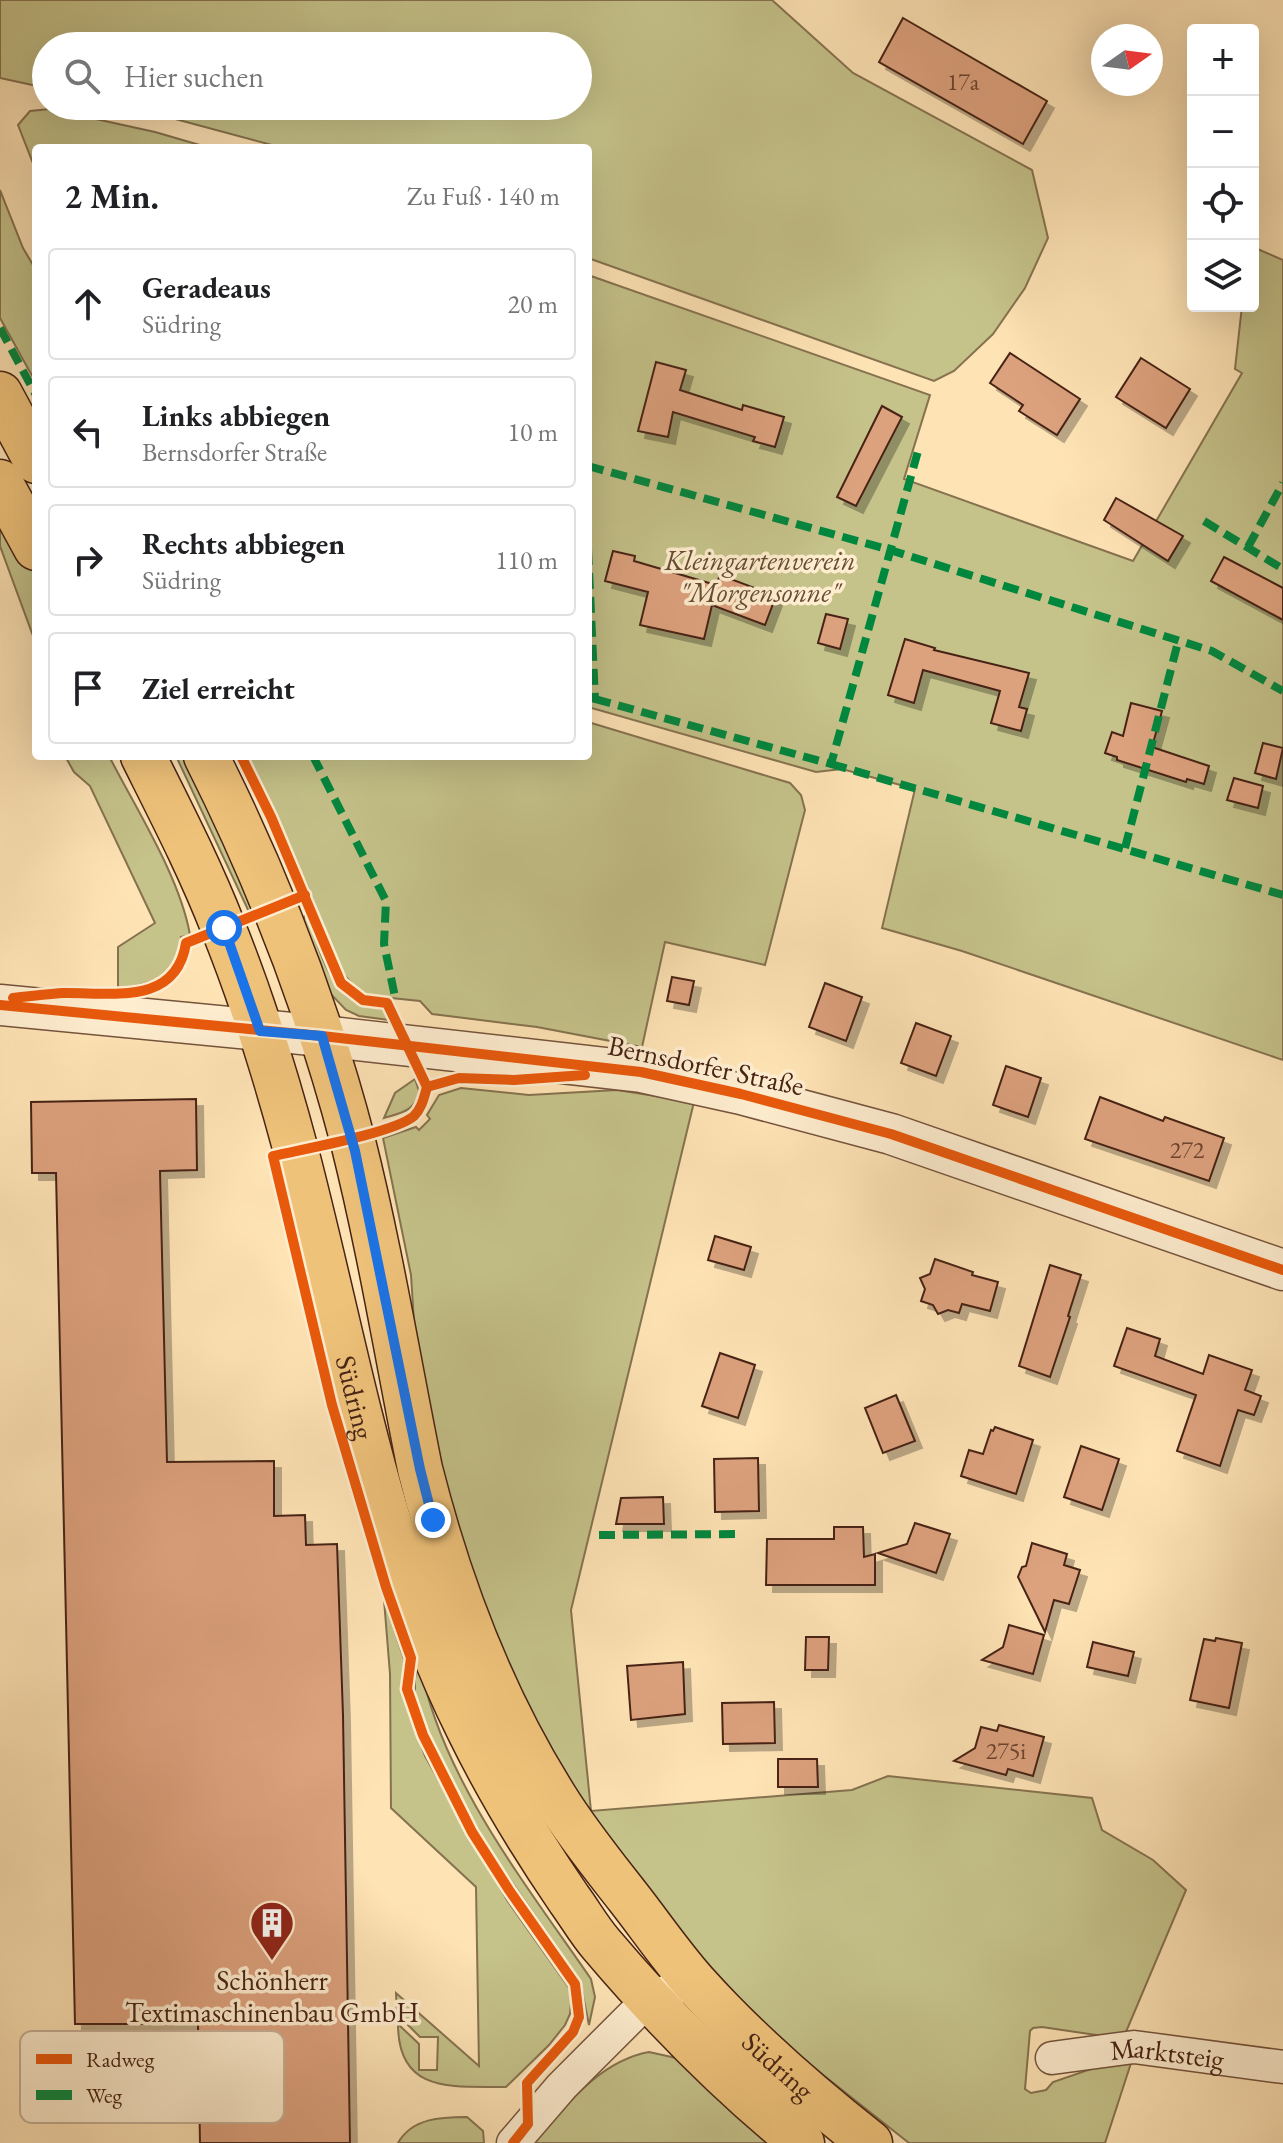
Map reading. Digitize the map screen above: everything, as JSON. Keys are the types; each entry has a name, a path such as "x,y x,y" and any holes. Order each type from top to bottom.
{"main road":[{"path":"0,394 32,454"},
{"path":"0,482 32,541"},
{"name":"Südring","path":"145,760 191,852 224,928 260,1031 296,1151 354,1401 404,1568 467,1728 514,1814 599,1941 735,2086 802,2143"},
{"name":"Südring","path":"208,760 276,906 322,1036 358,1165 423,1482 449,1571 472,1633 523,1742 556,1799 595,1854 694,1981 755,2045 870,2143"}],"street":[{"name":"Bernsdorfer Straße","path":"0,1005 322,1036 641,1072 755,1097 891,1134 1283,1270"},
{"path":"513,2143 562,2086 650,1998 694,1981"},
{"name":"Marktsteig","path":"1052,2058 1134,2047 1283,2067"}],"green space":[{"path":"0,0 772,0 853,73 1032,170 1048,238 1025,288 993,334 954,371 934,381 592,259 592,144 268,144 179,120 592,120 592,32 32,32 32,85 0,78"},
{"path":"30,111 32,120 100,120 196,144 32,144 32,161 18,125"},
{"path":"0,190 32,263 32,376 0,318"},
{"name":"Kleingartenverein \"Morgensonne\"","path":"1259,250 1283,260 1283,1060 962,951 882,928 915,789 842,769 816,772 592,708 592,276 930,395 904,479 1133,561 1242,373 1235,369 1241,312 1259,312"},
{"path":"0,511 32,570 32,633 0,546"},
{"path":"592,723 790,783 801,795 805,810 765,965 665,942 642,1047 537,1027 432,1014 420,1001 362,995 337,967 310,892 249,760 592,760"},
{"path":"67,760 111,760 156,844 185,913 190,935 181,937 177,961 162,976 141,985 118,989 118,947 155,923 90,786 74,772"},
{"path":"178,760 192,760 261,906 249,912"},
{"path":"306,911 323,960 336,983 353,1000 383,1009 389,1020 359,1016 346,1010 325,988 300,932"},
{"path":"415,1079 419,1091 415,1103 407,1110 384,1118 395,1093"},
{"path":"461,1088 529,1095 617,1090 694,1102 571,1610 591,1811 852,1790 888,1776 1092,1798 1102,1830 1153,1860 1186,1890 1123,2039 1042,2027 1030,2031 1025,2089 1031,2093 1046,2090 1053,2082 1133,2057 1105,2143 909,2143 803,2059 742,2001 674,1927 582,1810 487,1626 418,1385 411,1275 383,1138 416,1127 419,1130 430,1119 427,1115 439,1095"},
{"path":"384,1600 404,1659 404,1696 425,1756 507,1900 572,1992 570,2014 565,2025 506,2087 467,2087 432,2082 418,2075 408,2064 401,2047 398,2024 419,2044 419,2070 437,2070 438,2037 420,2037 397,2014 396,1993 479,2066 476,1887 391,1808 390,1674"},
{"path":"420,1662 430,1704 466,1787 514,1868 591,1979 595,1997 589,2025 580,1981 487,1846 442,1766 422,1722 415,1696 415,1678"},
{"path":"649,2052 676,2058 778,2143 532,2143 570,2101 599,2075 631,2057"},
{"path":"467,2117 483,2131 484,2143 398,2143 411,2128 419,2124"}],"building":[{"path":"903,18 1047,101 1023,144 879,62"},
{"path":"1010,353 1080,399 1057,435 1019,411 1023,405 990,383"},
{"path":"1141,358 1190,389 1166,428 1116,397"},
{"path":"656,362 686,370 680,390 742,410 743,405 784,417 775,447 753,441 755,437 673,412 668,437 638,431"},
{"path":"882,406 902,417 856,506 837,497"},
{"path":"1116,498 1183,536 1168,561 1104,520"},
{"path":"613,551 635,556 634,561 716,585 720,575 776,596 765,625 712,605 704,639 640,625 648,592 605,581"},
{"path":"1224,557 1283,588 1283,620 1211,581"},
{"path":"826,614 848,619 840,649 818,643"},
{"path":"905,639 934,650 1029,673 1019,707 1027,709 1021,731 991,723 1000,691 923,670 914,703 888,695"},
{"path":"1131,703 1162,711 1152,747 1209,766 1204,784 1187,779 1186,782 1117,760 1117,757 1105,753 1112,732 1123,736"},
{"path":"1263,743 1283,748 1276,779 1255,773"},
{"path":"1234,778 1263,786 1258,808 1227,800"},
{"path":"672,977 694,981 689,1005 667,1001"},
{"path":"825,983 862,997 846,1041 809,1027"},
{"path":"916,1023 951,1036 936,1076 901,1063"},
{"path":"1006,1066 1041,1078 1028,1117 993,1105"},
{"path":"1100,1097 1163,1121 1165,1117 1224,1138 1209,1181 1085,1139"},
{"path":"196,1099 197,1170 160,1171 167,1462 274,1461 274,1516 305,1515 306,1545 337,1544 350,2143 200,2143 200,2123 284,2123 284,2031 198,2031 198,2024 75,2024 56,1173 32,1173 31,1102"},
{"path":"715,1236 751,1247 744,1270 708,1260"},
{"path":"935,1259 998,1282 990,1311 962,1304 959,1313 948,1310 938,1314 933,1305 921,1301 925,1289 920,1278 930,1274"},
{"path":"1050,1265 1081,1275 1050,1377 1019,1366"},
{"path":"1127,1328 1160,1339 1155,1356 1203,1374 1209,1355 1252,1370 1245,1390 1261,1396 1254,1415 1238,1410 1220,1466 1177,1451 1196,1395 1114,1366"},
{"path":"720,1353 755,1365 738,1418 702,1406"},
{"path":"896,1395 915,1441 883,1453 865,1408"},
{"path":"995,1427 1033,1440 1016,1494 961,1476 969,1450 983,1454 991,1430"},
{"path":"1081,1446 1119,1459 1102,1510 1064,1497"},
{"path":"758,1458 759,1511 715,1512 714,1459"},
{"path":"663,1497 664,1524 616,1524 621,1498"},
{"path":"915,1523 950,1534 936,1573 878,1553 907,1544"},
{"path":"834,1527 863,1527 864,1557 875,1554 875,1585 766,1585 767,1539 834,1539"},
{"path":"1032,1543 1067,1554 1064,1565 1080,1570 1069,1604 1054,1600 1045,1632 1018,1577 1022,1567 1026,1566"},
{"path":"1009,1625 1044,1635 1033,1674 982,1660 1003,1647"},
{"path":"806,1637 829,1637 828,1670 805,1670"},
{"path":"1216,1638 1242,1643 1229,1708 1190,1700 1204,1639 1215,1641"},
{"path":"1093,1642 1134,1652 1128,1676 1087,1667"},
{"path":"683,1662 685,1714 631,1720 627,1666"},
{"path":"774,1702 775,1743 723,1744 722,1703"},
{"path":"999,1725 1044,1737 1033,1776 1008,1769 1006,1775 954,1761 975,1748 981,1727 997,1731"},
{"path":"778,1759 817,1759 818,1787 778,1787"}],"marked path":[{"path":"0,328 32,388"},
{"path":"595,699 831,764 918,451"},
{"path":"592,467 890,550 1212,651 1283,691"},
{"path":"1248,547 1283,483"},
{"path":"1204,521 1283,569"},
{"path":"592,635 595,699 592,698"},
{"path":"1125,848 1178,642"},
{"path":"315,760 386,901 384,944 395,997 387,1003"},
{"path":"831,764 1283,895"},
{"path":"599,1535 743,1534"}],"cycle path":[{"path":"243,760 271,817 341,983 363,1000 387,1003 427,1087 419,1110 403,1122 369,1134 273,1156 332,1405 386,1587 411,1658 407,1689 423,1735 472,1832 575,1984 579,2017 573,2032 527,2083 528,2124 513,2143"},
{"path":"13,998 63,993 120,994 155,987 169,978 180,963 186,943 305,895"},
{"path":"0,1005 322,1036 641,1072 741,1094 891,1134 1283,1270"},
{"path":"427,1087 459,1078 514,1080 585,1075"}],"place":[{"name":"Schönherr Textimaschinenbau GmbH","path":"272,1962"}],"route":[{"path":"224,928 260,1031 322,1036 355,1151 433,1520"}]}
